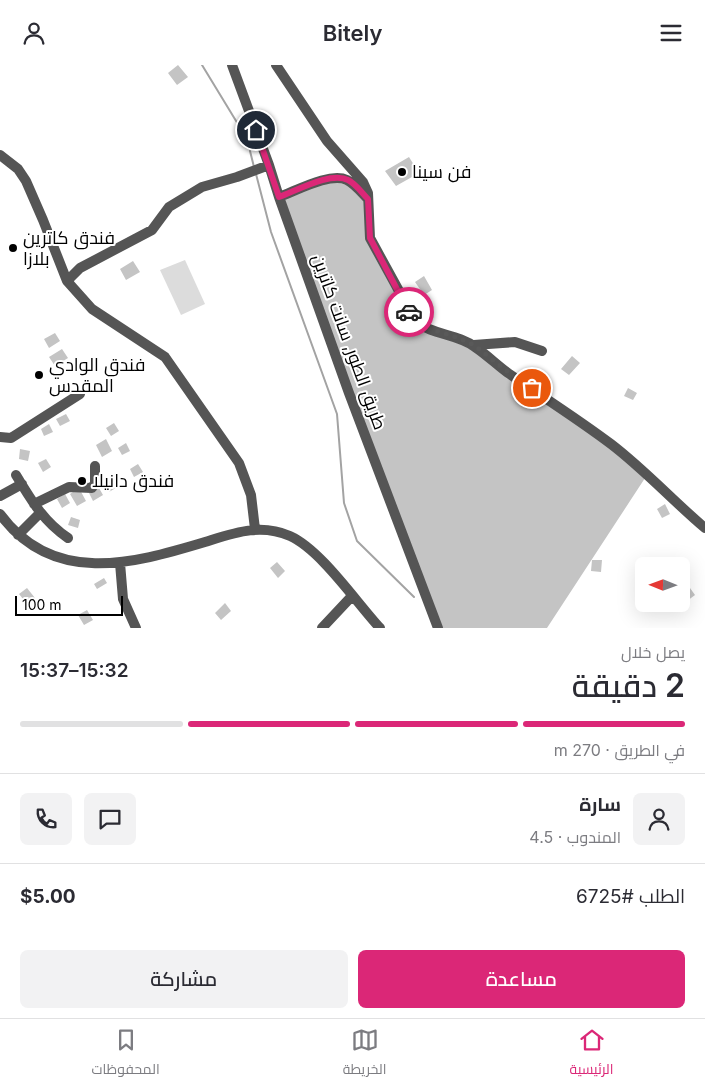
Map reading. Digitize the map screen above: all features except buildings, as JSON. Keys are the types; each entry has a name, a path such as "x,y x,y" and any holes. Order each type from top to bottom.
{"street":[{"name":"طريق الطور, سانت كاترين","path":"232,65 349,393 438,628"},
{"path":"276,65 327,141 363,182 368,199 370,238 416,322 426,328 459,338 474,345 508,372 612,445 705,528"},
{"path":"0,155 18,169 26,181 67,281 92,309 165,357 238,463 251,495 255,529"},
{"path":"67,281 80,268 152,230 169,207 202,187 269,165"},
{"path":"279,197 325,179 336,177 352,183 368,199"},
{"path":"474,345 515,342 542,351"},
{"path":"0,437 13,437 80,394"},
{"path":"34,504 69,487 92,488 95,483 96,466"},
{"path":"0,496 19,480 40,513 68,538"},
{"path":"18,535 40,513"},
{"path":"0,514 18,535 34,547 53,556 81,562 120,563 154,557 246,530 255,529 279,532 301,543 328,569 380,628"},
{"path":"120,563 124,599 136,628"},
{"path":"322,628 352,596"}],"shaded area":[{"path":"185,260 205,304 181,315 160,270"}],"waterway":[{"path":"202,65 244,134"},
{"path":"250,151 254,167"},
{"path":"256,174 271,232 337,414 344,503 357,541 414,597"}],"way so far":[{"path":"409,312 421,326 459,338 474,345 532,388"}],"place":[{"name":"فن سينا","path":"402,172"},
{"name":"فندق كاترين بلازا","path":"13,248"},
{"name":"فندق الوادي المقدس","path":"39,375"},
{"name":"فندق دانيلا","path":"82,481"}],"route":[{"path":"256,130 279,197 325,179 336,177 352,183 368,199 368,229 370,238 409,312"}]}
